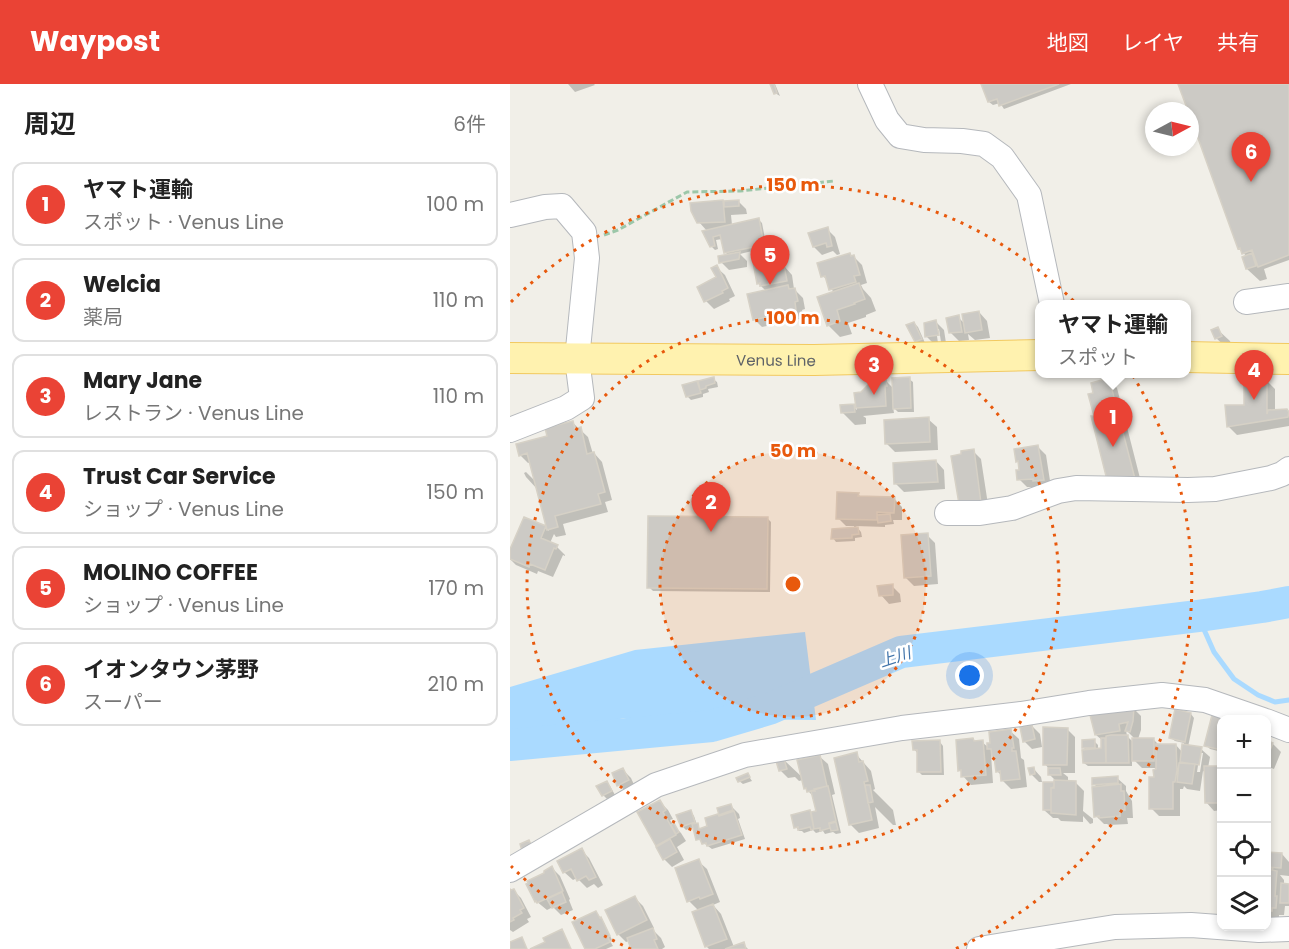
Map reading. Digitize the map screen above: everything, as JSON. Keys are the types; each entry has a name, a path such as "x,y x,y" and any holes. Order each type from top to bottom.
{"main road":[{"name":"Venus Line","path":"510,358 814,360 1035,355"},
{"path":"1191,357 1289,359"}],"street":[{"path":"870,84 886,120 900,136 984,144 1002,157 1029,195 1051,300"},
{"path":"510,215 545,207 562,206 584,231 587,258 577,359 582,398 566,408 510,430"},
{"path":"1246,302 1289,296"},
{"path":"947,513 980,513 1012,508 1058,491 1076,488 1215,489 1271,478 1289,469"},
{"path":"510,870 656,785 745,755 902,728 1162,695 1205,700 1249,715"},
{"path":"1271,723 1289,730"},
{"path":"979,949 1115,927 1191,925 1259,930 1289,929"}],"path":[{"path":"585,242 618,230 687,192 740,191 834,181"}],"water":[{"path":"805,632 816,720 624,718 510,746 510,687 635,650"}],"building":[{"path":"770,84 774,84 777,93 774,94"},
{"path":"981,84 1059,84 999,106 997,99 988,102"},
{"path":"1178,84 1289,84 1289,255 1258,267 1252,250 1242,254 1240,248 1238,249 1199,141 1199,102 1185,102"},
{"path":"723,200 725,222 697,223 690,203"},
{"path":"739,200 739,206 724,207 724,201"},
{"path":"759,218 764,245 724,253 720,235 713,237 715,246 710,247 702,231"},
{"path":"828,227 832,246 827,247 826,243 813,247 808,233"},
{"path":"768,247 775,251 777,266 784,265 787,281 760,286 760,283 757,284 751,251"},
{"path":"740,252 739,259 719,263 718,256"},
{"path":"850,253 851,256 854,255 860,275 854,276 856,282 829,290 825,276 821,277 817,263"},
{"path":"1252,253 1256,266 1246,269 1242,257"},
{"path":"717,265 728,288 704,302 697,287 716,277 711,268"},
{"path":"859,283 865,299 837,310 840,321 827,326 817,297"},
{"path":"788,285 789,289 795,288 798,301 795,302 796,310 753,320 747,294"},
{"path":"979,311 982,330 965,333 962,314"},
{"path":"959,315 962,332 949,333 946,318"},
{"path":"936,320 939,335 925,337 924,323"},
{"path":"914,322 922,339 915,342 906,325"},
{"path":"1218,327 1222,336 1215,339 1211,330"},
{"path":"714,377 715,383 700,390 698,381"},
{"path":"910,377 911,408 893,409 892,378"},
{"path":"1109,378 1135,479 1108,484 1091,416 1094,416 1088,394 1093,393 1091,383"},
{"path":"886,379 886,406 856,408 854,393 861,392 869,381"},
{"path":"1244,380 1267,380 1267,414 1268,410 1287,409 1288,417 1227,427 1225,405 1244,405"},
{"path":"697,381 701,393 686,397 682,385"},
{"path":"854,404 855,412 841,413 840,405"},
{"path":"929,417 930,442 885,444 884,420"},
{"path":"573,421 575,429 581,427 587,454 594,452 605,492 598,494 601,504 555,516 558,527 547,530 527,453 519,456 516,444 547,436 545,428"},
{"path":"1038,445 1044,480 1017,480 1016,470 1019,470 1014,449"},
{"path":"974,449 981,503 959,504 951,456 961,454 961,451"},
{"path":"936,460 938,482 894,484 893,463"},
{"path":"837,492 859,493 858,496 895,497 894,513 877,512 877,520 836,519"},
{"path":"890,514 891,521 878,523 877,515"},
{"path":"648,516 768,517 767,589 647,588"},
{"path":"524,517 546,526 541,538 558,545 556,549 554,548 545,570 530,564 529,567 510,559 510,549"},
{"path":"858,527 859,534 852,535 852,538 831,539 832,529"},
{"path":"928,533 931,576 904,578 901,535"},
{"path":"893,584 893,595 879,596 877,586"},
{"path":"1134,707 1130,732 1125,731 1128,722 1119,724 1120,731 1095,735 1090,715"},
{"path":"1175,709 1191,713 1185,742 1169,738"},
{"path":"1212,715 1217,716 1217,749 1204,746"},
{"path":"1032,725 1035,739 1023,742 1020,727"},
{"path":"1043,727 1068,728 1067,765 1043,765"},
{"path":"1011,729 1014,748 1012,751 1016,751 1020,779 1001,781 1000,771 996,772 991,749 987,749 987,743 990,743 989,732"},
{"path":"1128,735 1129,763 1106,763 1106,736"},
{"path":"973,738 974,741 983,740 986,775 961,777 961,770 958,771 956,740"},
{"path":"1101,738 1105,738 1106,763 1083,763 1082,750 1101,748"},
{"path":"1132,738 1154,738 1154,761 1132,761"},
{"path":"1095,739 1095,748 1082,748 1082,740"},
{"path":"940,740 941,772 917,772 917,750 913,750 912,741"},
{"path":"1156,744 1176,744 1177,770 1175,782 1173,782 1173,809 1149,809 1149,777 1154,777 1153,770 1156,769"},
{"path":"1182,744 1202,747 1199,765 1180,762"},
{"path":"857,752 859,762 863,761 868,781 864,782 872,820 849,825 834,758"},
{"path":"820,755 827,786 807,792 806,788 804,789 797,760"},
{"path":"784,759 787,769 779,771 776,761"},
{"path":"1179,763 1195,764 1192,784 1177,782"},
{"path":"1204,766 1217,766 1217,803 1205,803"},
{"path":"1034,767 1035,774 1030,775 1028,768"},
{"path":"623,768 629,780 617,786 612,773"},
{"path":"1048,768 1060,768 1061,775 1048,775"},
{"path":"748,773 750,777 738,782 736,778"},
{"path":"1118,776 1118,783 1092,785 1092,778"},
{"path":"1054,780 1076,781 1076,815 1051,813 1051,788 1054,788"},
{"path":"607,781 612,791 602,796 596,786"},
{"path":"1043,782 1054,782 1054,787 1051,788 1051,810 1043,810"},
{"path":"1121,784 1121,791 1124,791 1125,810 1120,810 1120,816 1094,817 1092,787"},
{"path":"865,785 870,785 873,802 868,803"},
{"path":"828,786 836,821 829,823 830,828 820,831 820,828 814,829 811,812 816,811 811,791"},
{"path":"660,800 666,810 663,812 676,835 656,846 637,812"},
{"path":"731,804 733,810 719,815 717,808"},
{"path":"691,810 695,822 681,827 676,815"},
{"path":"810,810 814,829 794,828 791,815"},
{"path":"734,811 742,835 707,846 706,843 702,844 700,839 696,840 692,824 698,823 699,829 707,826 705,818"},
{"path":"836,822 838,830 831,831 829,824"},
{"path":"674,823 679,832 676,834 671,825"},
{"path":"670,839 677,852 663,860 656,847"},
{"path":"529,840 532,847 522,851 520,844"},
{"path":"582,848 596,877 589,880 586,876 577,881 571,869 563,873 557,861"},
{"path":"1271,852 1282,853 1281,868 1271,867"},
{"path":"699,859 713,894 687,902 675,868"},
{"path":"552,866 563,891 537,903 526,884 527,881 544,873"},
{"path":"1271,868 1277,871 1276,908 1272,908 1272,911"},
{"path":"1281,883 1289,884 1289,903 1280,903"},
{"path":"510,889 514,889 524,908 520,910 522,913 510,922"},
{"path":"562,892 566,902 552,908 547,899"},
{"path":"635,896 647,920 617,935 605,910"},
{"path":"713,904 727,939 705,947 692,912"},
{"path":"596,911 610,936 608,937 610,942 595,949 585,949 572,922"},
{"path":"653,928 657,939 654,940 658,949 631,949 627,938"},
{"path":"562,929 571,949 530,949 545,942 543,938"},
{"path":"522,937 527,949 510,949 510,942"},
{"path":"744,942 746,949 725,949"}],"waterway":[{"name":"上川","path":"510,745 712,726 769,709 901,652 1198,616 1289,602"},
{"path":"1198,616 1214,652 1234,679 1258,695 1275,702 1289,700"}],"place":[{"name":"イオンタウン茅野","path":"1251,182"},
{"name":"MOLINO COFFEE","path":"770,285"},
{"name":"Mary Jane","path":"874,395"},
{"name":"Trust Car Service","path":"1254,400"},
{"name":"ヤマト運輸","path":"1113,447"},
{"name":"Welcia","path":"711,532"}]}
